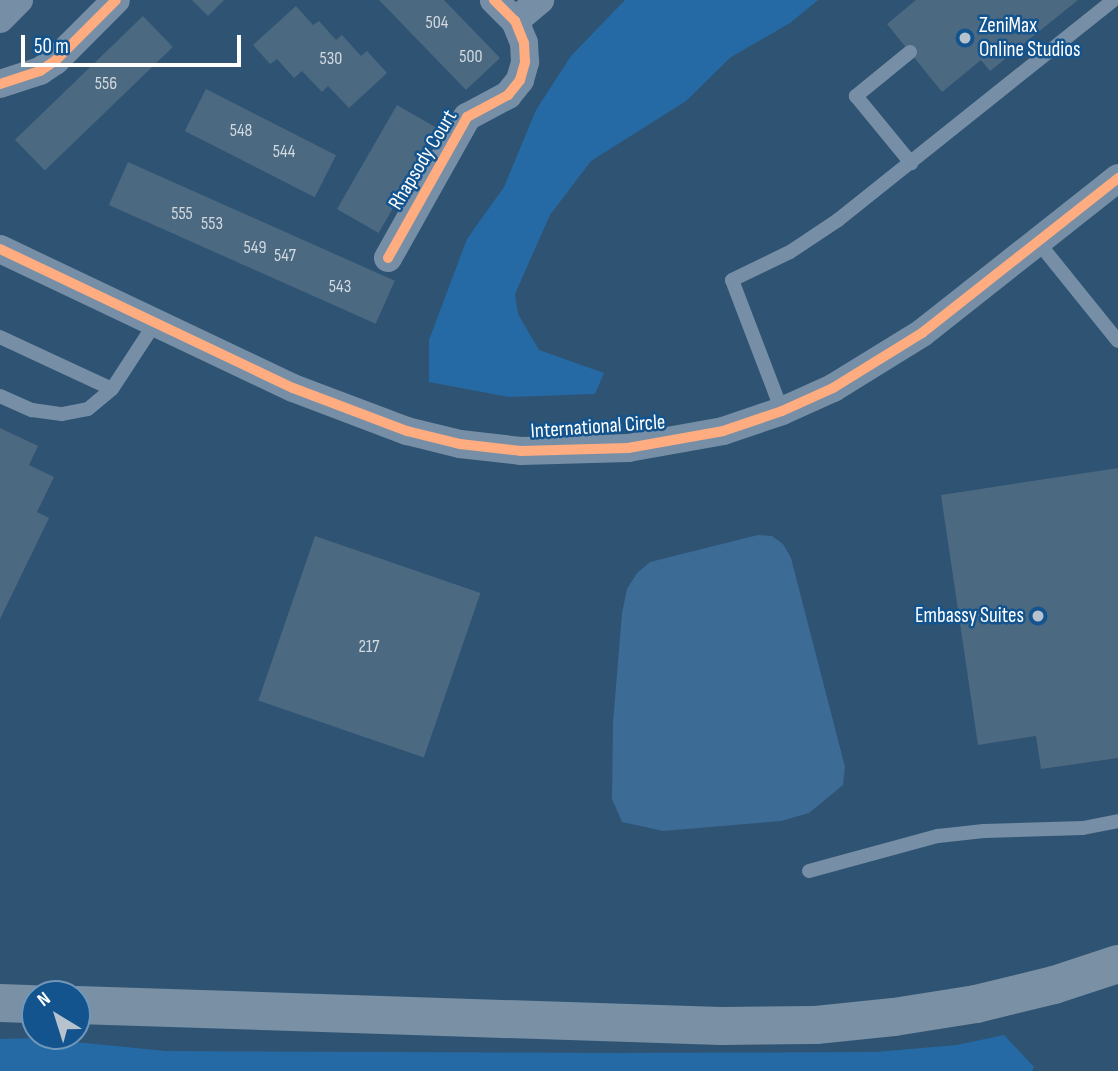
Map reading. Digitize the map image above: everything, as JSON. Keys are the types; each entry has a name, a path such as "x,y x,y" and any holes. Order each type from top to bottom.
{"highway":[{"path":"91,1005 721,1026 816,1025 976,1004 1054,985 1118,964"},
{"path":"0,1003 21,1004"}],"street":[{"path":"0,19 19,0"},
{"path":"0,84 40,71 55,61 116,0"},
{"path":"494,0 515,21 540,0"},
{"name":"Rhapsody Court","path":"388,258 467,117 508,95 520,80 525,62 524,43 515,21"},
{"name":"International Circle","path":"0,249 354,413 407,431 460,443 521,451 628,448 723,431 782,411 867,369 922,333 1118,178"}],"lane":[{"path":"782,411 732,280 790,252 838,220 1114,0"},
{"path":"910,52 856,96 911,163"},
{"path":"1038,242 1118,341"},
{"path":"0,396 32,410 62,414 88,409 112,390 155,323"},
{"path":"0,337 112,390"},
{"path":"808,871 938,836 984,831 1083,828 1118,821"}],"shaded area":[{"path":"625,0 818,0 790,23 731,57 686,101 591,161 550,215 515,294 518,314 539,350 604,373 595,394 509,397 429,382 429,340 467,239 504,187 536,110 571,56"},
{"path":"758,535 772,536 783,544 791,558 845,767 843,785 809,813 781,821 663,831 622,822 612,799 613,723 622,613 627,589 637,573 650,562"},
{"path":"1004,1035 1034,1067 1032,1071 0,1071 0,1039 21,1038 21,1050 91,1050 91,1044 166,1051 875,1052 957,1045"}],"building":[{"path":"192,0 224,0 208,16"},
{"path":"379,0 444,0 500,58 466,90"},
{"name":"ZeniMax Online Studios","path":"916,0 1078,0 990,71 981,60 942,92 887,24"},
{"path":"296,6 313,25 319,21 336,40 342,35 361,56 367,51 387,73 349,108 328,86 322,92 302,71 294,78 277,59 270,64 253,45"},
{"path":"143,16 173,47 45,171 15,140"},
{"path":"206,89 336,155 315,197 185,131"},
{"path":"397,105 439,129 379,233 337,209"},
{"path":"128,162 395,281 376,324 109,205"},
{"path":"0,428 38,446 29,465 54,477 37,512 49,518 0,619"},
{"name":"Embassy Suites","path":"1118,468 1118,758 1041,769 1036,736 978,745 941,495"},
{"path":"315,536 480,593 424,757 258,701"}],"cycle path":[{"path":"0,84 40,71 55,61 116,0"},
{"path":"388,258 467,117 508,95 520,80 525,62 524,43 515,21 494,0"},
{"path":"0,249 293,388 407,431 460,444 521,451 628,448 723,431 782,411 833,388 922,333 1118,178"}],"place":[{"name":"ZeniMax Online Studios","path":"965,38"},
{"name":"Embassy Suites","path":"1038,616"}]}
